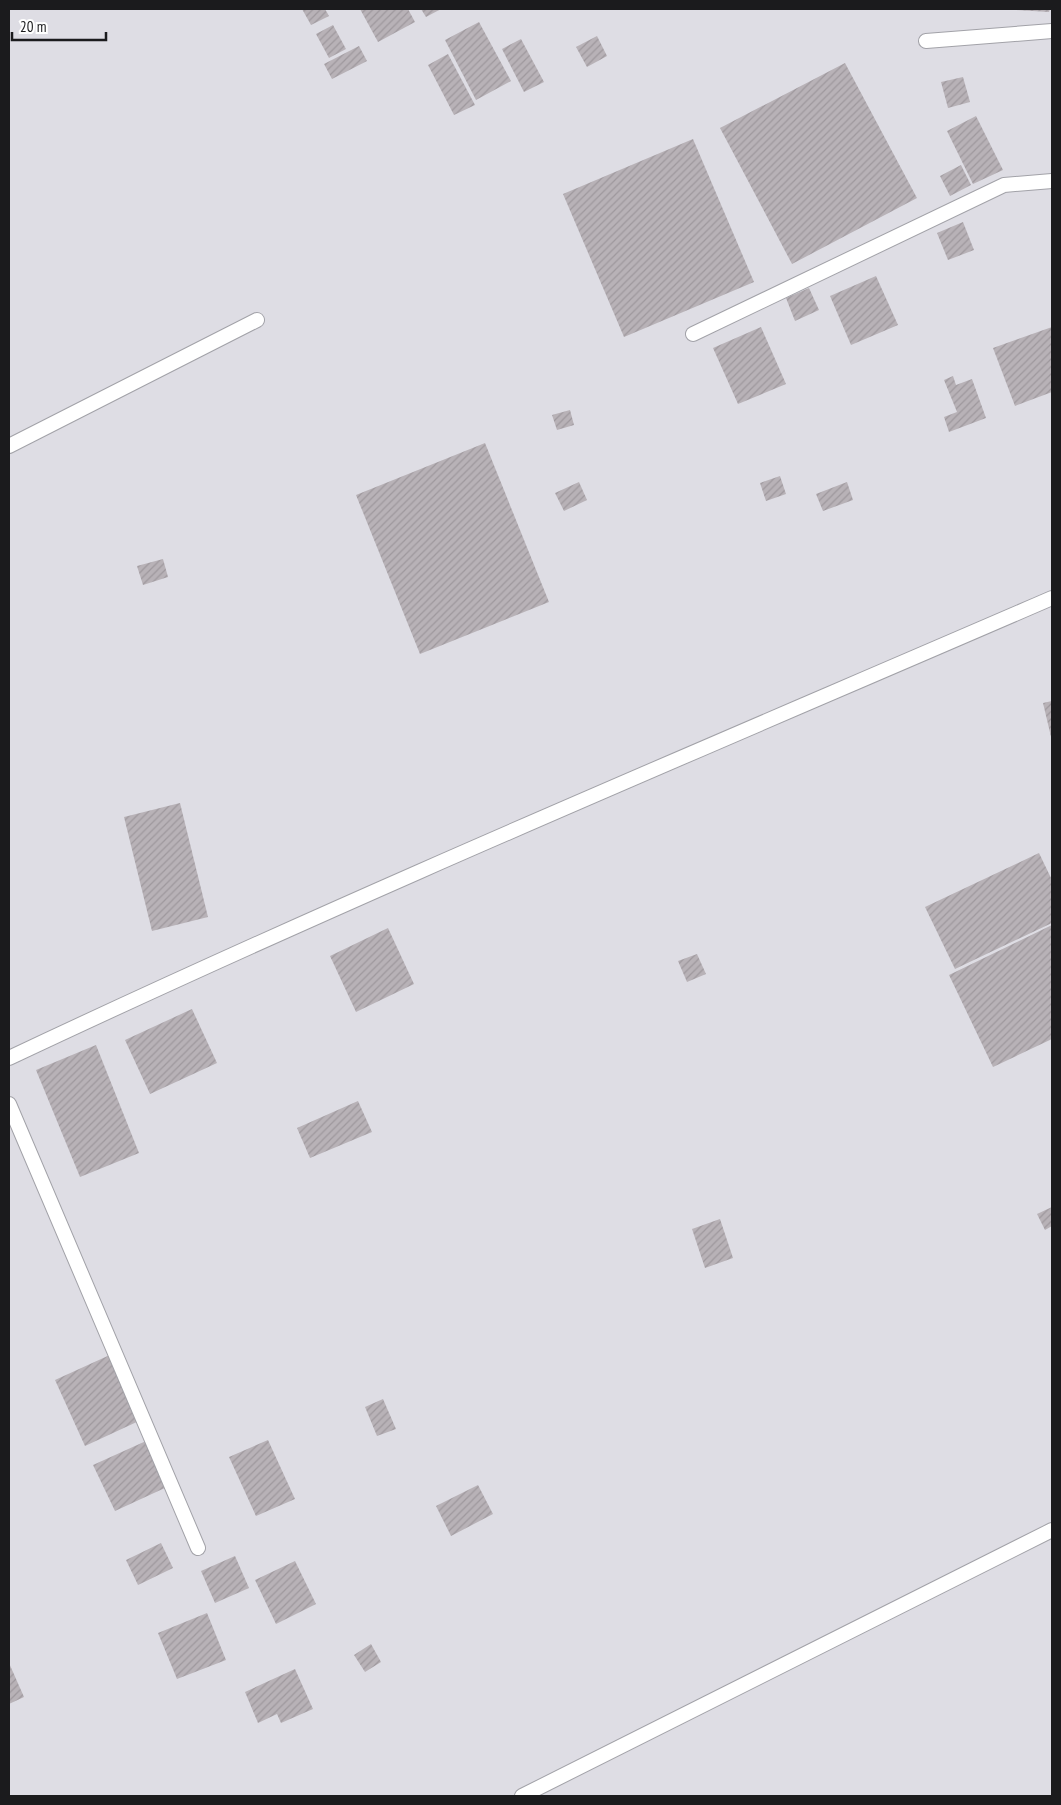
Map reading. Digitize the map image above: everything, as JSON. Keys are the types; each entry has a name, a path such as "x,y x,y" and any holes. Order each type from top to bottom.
{"lane":[{"path":"926,41 1052,31"},
{"path":"693,334 1004,185 1052,181"},
{"path":"9,446 257,320"},
{"path":"9,1058 166,984 369,893 1052,598"},
{"path":"9,1104 198,1548"},
{"path":"522,1796 1052,1530"}],"building":[{"path":"302,9 325,9 329,16 311,25"},
{"path":"360,9 408,9 415,22 378,42"},
{"path":"421,9 441,9 426,17"},
{"path":"1000,9 1050,9 1049,12"},
{"path":"479,22 511,81 476,100 445,40"},
{"path":"333,25 346,49 329,58 316,34"},
{"path":"597,36 607,56 587,67 576,47"},
{"path":"521,39 544,82 524,92 502,49"},
{"path":"359,46 367,61 332,79 324,64"},
{"path":"448,54 475,105 454,115 428,65"},
{"path":"845,63 917,198 792,264 720,128"},
{"path":"963,77 970,102 948,108 941,82"},
{"path":"976,116 1003,170 973,184 947,131"},
{"path":"693,139 754,282 624,337 563,194"},
{"path":"961,165 971,185 950,196 940,176"},
{"path":"963,222 974,250 948,260 937,233"},
{"path":"876,276 898,325 851,345 830,296"},
{"path":"809,288 819,310 795,321 786,298"},
{"path":"761,327 786,384 738,404 713,348"},
{"path":"1052,327 1052,392 1015,406 993,348"},
{"path":"953,376 956,385 972,379 986,418 949,432 944,417 957,412 944,380"},
{"path":"570,410 574,425 557,430 552,415"},
{"path":"485,443 549,602 420,654 356,495"},
{"path":"780,476 786,494 766,501 760,483"},
{"path":"579,482 587,500 564,511 555,493"},
{"path":"847,482 853,500 823,511 816,494"},
{"path":"163,559 168,577 143,585 137,566"},
{"path":"1052,701 1052,741 1043,703"},
{"path":"180,803 208,917 152,931 124,817"},
{"path":"1039,853 1052,880 1052,923 955,969 925,907"},
{"path":"1052,925 1052,1039 993,1067 949,975"},
{"path":"388,928 414,984 356,1012 330,956"},
{"path":"697,954 706,974 687,982 678,961"},
{"path":"192,1009 217,1063 150,1094 125,1040"},
{"path":"96,1045 139,1153 80,1177 36,1070"},
{"path":"358,1101 372,1132 310,1158 297,1128"},
{"path":"1052,1207 1052,1226 1045,1230 1037,1214"},
{"path":"720,1219 733,1258 705,1268 692,1229"},
{"path":"112,1354 141,1420 85,1446 55,1380"},
{"path":"383,1399 396,1429 377,1436 365,1407"},
{"path":"268,1440 295,1499 256,1516 229,1457"},
{"path":"146,1441 167,1487 115,1511 93,1465"},
{"path":"478,1485 493,1514 451,1536 436,1506"},
{"path":"161,1543 173,1568 138,1585 126,1560"},
{"path":"235,1556 249,1588 215,1603 201,1571"},
{"path":"295,1561 316,1604 276,1624 255,1580"},
{"path":"207,1613 226,1660 177,1679 158,1633"},
{"path":"371,1644 381,1662 365,1672 354,1655"},
{"path":"9,1663 24,1697 9,1704"},
{"path":"295,1669 313,1709 281,1723 277,1714 258,1723 245,1692"}]}
